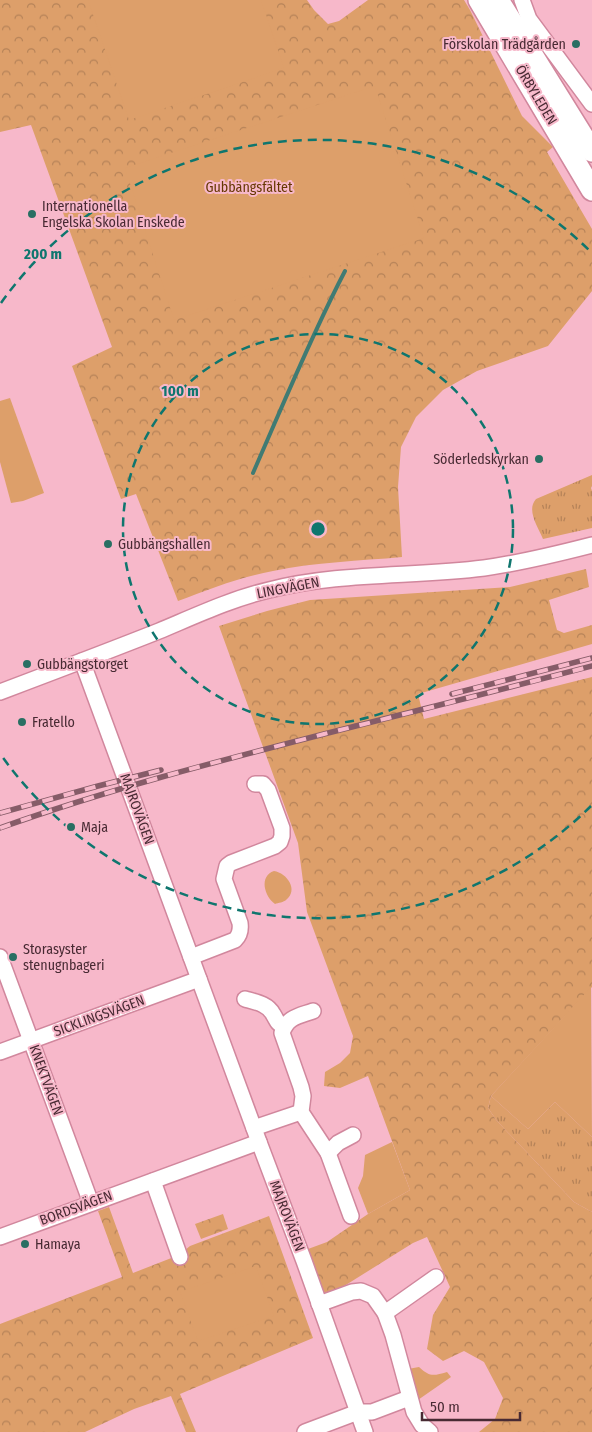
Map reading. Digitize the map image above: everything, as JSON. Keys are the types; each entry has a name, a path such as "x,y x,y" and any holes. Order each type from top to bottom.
{"main road":[{"name":"ÖRBYLEDEN","path":"479,0 592,190"},
{"name":"ÖRBYLEDEN","path":"498,0 592,151"}],"street":[{"path":"522,0 529,19 592,104"},
{"name":"LINGVÄGEN","path":"0,692 233,601 270,590 292,585 342,579 485,568 592,546"},
{"name":"MAJROVÄGEN","path":"82,661 365,1432"},
{"path":"191,957 235,940 241,930 224,879 227,866 275,846 280,842 282,828 268,790 263,784 255,784"},
{"name":"KNEKTVÄGEN","path":"0,957 91,1203"},
{"name":"SICKLINGSVÄGEN","path":"0,1052 199,979"},
{"path":"245,1000 258,1002 267,1007 277,1022 284,1026"},
{"path":"313,1011 289,1020 284,1026 282,1033 301,1087 303,1096 301,1112 328,1153 351,1216"},
{"path":"256,1135 301,1112"},
{"name":"BORDSVÄGEN","path":"0,1237 152,1181 256,1135"},
{"path":"328,1153 338,1143 353,1135"},
{"path":"152,1181 180,1257"},
{"path":"385,1313 436,1278"},
{"path":"319,1304 352,1292 361,1291 373,1296 385,1313 414,1412 422,1425 430,1432"},
{"path":"305,1432 358,1412 372,1412 409,1398"}],"green space":[{"name":"Gubbängsfältet","path":"0,0 307,0 328,24 339,21 368,0 464,0 522,116 553,147 547,152 592,229 592,291 548,346 477,371 443,390 416,417 401,447 398,487 402,557 321,564 273,571 237,580 178,601 136,494 121,499 72,366 112,347 31,125 0,132"},
{"path":"88,0 261,0 284,68 129,120"},
{"path":"375,86 424,238 174,320 125,168"},
{"path":"10,398 44,493 23,501 11,503 0,462 0,401"},
{"path":"592,475 592,528 543,539 536,524 532,508 536,499"},
{"path":"586,569 589,587 549,600 557,630 564,633 592,625 592,644 418,694 424,719 592,677 592,987 491,1096 488,1108 497,1121 574,1202 592,1212 592,1432 479,1432 495,1419 503,1398 484,1362 464,1351 443,1361 427,1349 433,1315 450,1287 427,1237 413,1243 325,1298 308,1249 327,1242 368,1214 410,1190 368,1076 340,1088 324,1086 325,1072 340,1063 350,1053 353,1036 307,912 298,843 219,626 310,600 510,587"},
{"path":"274,871 287,878 291,887 290,896 286,900 275,904 268,896 265,886 266,877"},
{"path":"591,987 592,1137 555,1102 528,1129 491,1096"},
{"path":"491,1096 528,1129 555,1102 592,1137 592,1212 574,1202 497,1121 488,1108"},
{"path":"392,1142 410,1190 368,1214 358,1188 363,1176 365,1155"},
{"path":"109,1207 133,1273 179,1255 190,1246 269,1216 313,1338 180,1394 196,1432 186,1432 171,1396 134,1409 85,1432 0,1432 0,1324 122,1277 98,1211"},
{"path":"223,1214 228,1229 201,1239 195,1224"},
{"path":"256,1266 274,1316 198,1341 180,1292"},
{"path":"419,1367 429,1374 435,1375 447,1372 451,1377 415,1402 408,1369"}],"waterway":[{"path":"253,473 309,346 345,271"}],"railway":[{"path":"452,694 592,658"},
{"path":"0,828 80,801 202,766 592,666"},
{"path":"0,813 161,770"}],"place":[{"name":"Förskolan Trädgården","path":"576,44"},
{"name":"Internationella Engelska Skolan Enskede","path":"32,214"},
{"name":"Söderledskyrkan","path":"539,459"},
{"name":"Gubbängshallen","path":"108,544"},
{"name":"Gubbängstorget","path":"27,664"},
{"name":"Fratello","path":"22,722"},
{"name":"Maja","path":"71,827"},
{"name":"Storasyster stenugnbageri","path":"13,957"},
{"name":"Hamaya","path":"25,1244"}]}
